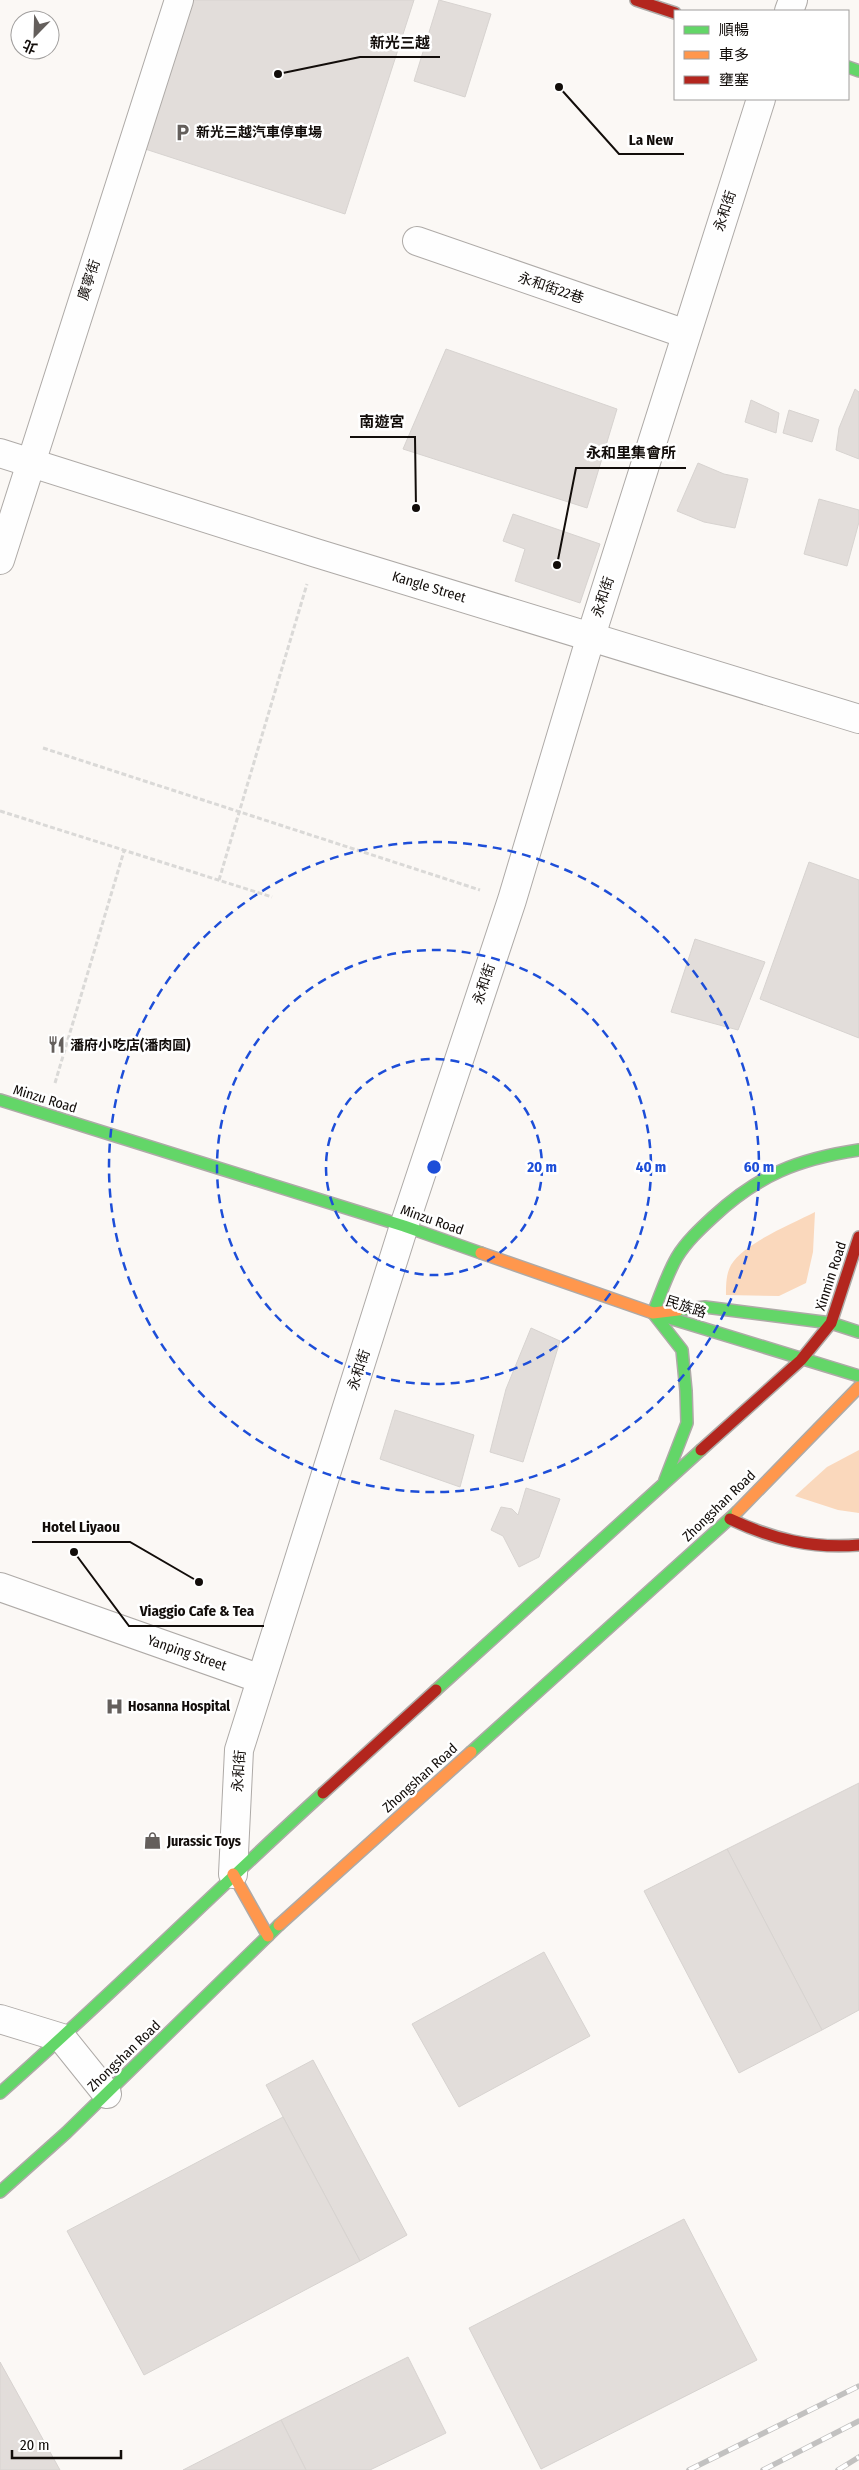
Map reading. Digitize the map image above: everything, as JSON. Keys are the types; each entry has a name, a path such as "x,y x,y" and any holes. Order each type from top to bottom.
{"main road":[{"path":"636,0 674,12"},
{"name":"Minzu Road","path":"0,1100 404,1226 654,1313 705,1307 831,1324 859,1332"},
{"path":"654,1313 674,1262 686,1244 735,1195 768,1173 808,1159 859,1150"},
{"name":"Xinmin Road","path":"831,1324 859,1237"},
{"name":"民族路","path":"654,1313 801,1360 859,1376"},
{"name":"民族路","path":"654,1313 682,1350 686,1391 687,1423 664,1484"},
{"path":"0,2093 62,2038 233,1874 801,1360 831,1324"},
{"name":"Zhongshan Road","path":"0,2192 107,2094 268,1936 730,1519 859,1387"},
{"path":"730,1519 763,1535 806,1546 859,1545"},
{"path":"233,1874 268,1936"}],"street":[{"name":"廣寧街","path":"0,560 179,0"},
{"name":"永和街","path":"233,1874 239,1750 404,1226 512,900 591,636 761,100"},
{"name":"永和街22巷","path":"417,241 686,334"},
{"name":"Kangle Street","path":"0,453 316,553 859,719"},
{"name":"Yanping Street","path":"0,1587 261,1679"},
{"path":"0,2019 62,2038 107,2094"}],"path":[{"path":"219,880 316,553"},
{"path":"43,748 512,900"},
{"path":"0,811 272,897"},
{"path":"46,1115 124,851"}],"shaded area":[{"path":"815,1212 813,1252 806,1283 779,1296 726,1295 728,1272 737,1257 769,1235"},
{"path":"859,1450 859,1513 838,1510 795,1496 827,1467"}],"building":[{"path":"190,0 414,0 345,214 142,148"},
{"path":"439,0 491,14 465,97 414,81"},
{"path":"446,349 617,409 587,508 403,449"},
{"path":"855,389 859,392 859,459 836,450 839,428"},
{"path":"751,400 779,413 776,433 745,422"},
{"path":"789,410 819,420 812,442 783,433"},
{"path":"698,463 724,474 748,479 735,528 704,522 677,511"},
{"path":"819,499 859,510 859,522 847,566 804,554"},
{"path":"513,514 600,544 580,603 515,581 525,549 503,541"},
{"path":"809,862 859,880 859,1038 760,999"},
{"path":"695,939 765,962 738,1030 671,1012"},
{"path":"531,1328 560,1341 523,1462 490,1452 506,1389"},
{"path":"395,1410 474,1435 460,1487 380,1459"},
{"path":"526,1488 560,1499 539,1557 519,1567 503,1536 491,1530 501,1507 512,1509 518,1515"},
{"path":"859,1783 859,2010 822,2030 727,1849"},
{"path":"727,1849 822,2030 739,2073 644,1891"},
{"path":"544,1952 590,2036 459,2107 412,2024"},
{"path":"313,2060 407,2235 360,2261 266,2085"},
{"path":"283,2117 360,2261 144,2375 67,2231"},
{"path":"684,2219 757,2360 541,2469 469,2328"},
{"path":"408,2357 446,2433 370,2470 306,2470 281,2420"},
{"path":"0,2362 60,2470 0,2470"},
{"path":"281,2420 306,2470 183,2470"}],"railway":[{"path":"689,2470 859,2386"},
{"path":"763,2470 859,2421"},
{"path":"838,2470 859,2457"}],"traffic: fast":[{"path":"849,67 859,71"},
{"path":"0,1100 404,1226 481,1253"},
{"path":"653,1313 670,1270 681,1251 698,1231 730,1202 746,1190 780,1171 817,1158 859,1150"},
{"path":"678,1310 705,1307 831,1323 859,1332"},
{"path":"665,1480 687,1423 686,1391 682,1350 653,1313 859,1376"},
{"path":"436,1690 701,1450"},
{"path":"471,1752 737,1512"},
{"path":"0,2093 82,2019 323,1793"},
{"path":"0,2192 66,2133 279,1925"}],"traffic: slow":[{"path":"481,1253 653,1313 678,1310"},
{"path":"737,1512 859,1387"},
{"path":"279,1925 471,1752"},
{"path":"233,1874 268,1936"}],"traffic: jam":[{"path":"636,0 674,13"},
{"path":"701,1450 801,1360 831,1323 859,1237"},
{"path":"730,1519 761,1532 793,1541 825,1545 859,1545"},
{"path":"323,1793 436,1690"}],"place":[{"name":"新光三越","path":"278,74"},
{"name":"La New","path":"559,87"},
{"name":"新光三越汽車停車場","path":"182,132"},
{"name":"南遊宮","path":"416,508"},
{"name":"永和里集會所","path":"557,565"},
{"name":"潘府小吃店(潘肉圓)","path":"56,1045"},
{"name":"Viaggio Cafe & Tea","path":"74,1552"},
{"name":"Hotel Liyaou","path":"199,1582"},
{"name":"Hosanna Hospital","path":"114,1706"},
{"name":"Jurassic Toys","path":"153,1841"}]}
